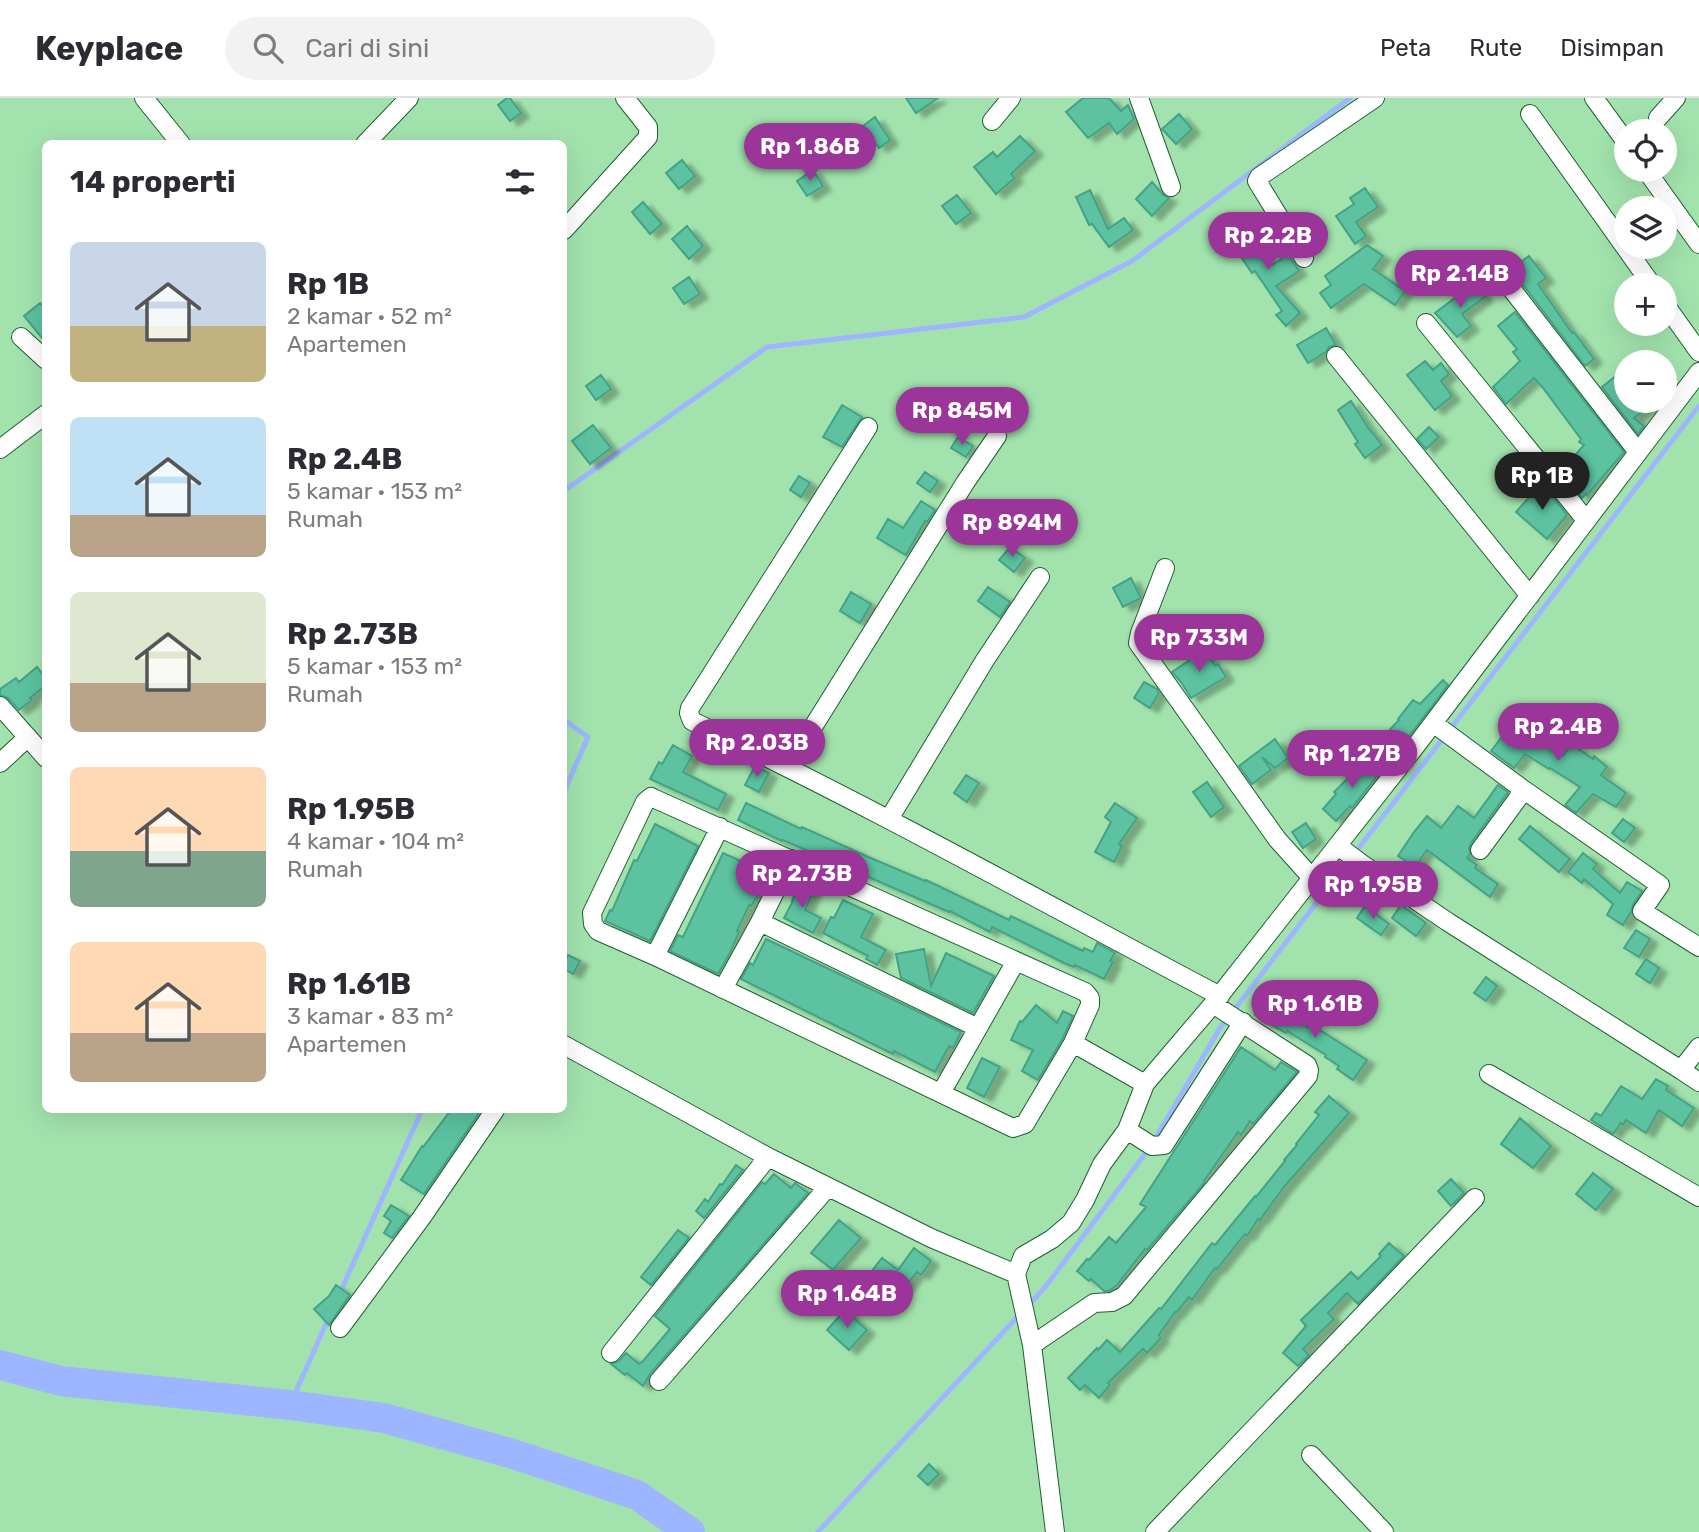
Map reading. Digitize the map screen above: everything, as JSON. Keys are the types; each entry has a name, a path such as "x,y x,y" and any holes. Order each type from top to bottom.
{"street":[{"path":"144,98 178,140"},
{"path":"369,140 409,98"},
{"path":"567,227 648,137 648,127 626,98"},
{"path":"992,121 1011,98"},
{"path":"1139,98 1171,187"},
{"path":"1304,258 1257,181 1259,177 1375,98"},
{"path":"1594,98 1614,126"},
{"path":"1658,118 1676,98"},
{"path":"1530,114 1643,273"},
{"path":"1655,182 1699,244"},
{"path":"1496,269 1638,452"},
{"path":"1677,321 1699,352"},
{"path":"1426,323 1586,520"},
{"path":"21,337 42,356"},
{"path":"1336,356 1530,596"},
{"path":"1139,1137 1159,1147 1166,1143 1227,1011 1312,878 1349,854 1530,596 1699,372"},
{"path":"0,449 42,417"},
{"path":"869,427 689,713 692,721 889,819 1227,1011 1307,1065 1309,1070 1308,1076 1124,1296 1112,1302 1094,1303 1032,1345"},
{"path":"788,767 965,482 997,436"},
{"path":"1165,568 1138,643 1270,829 1312,878"},
{"path":"889,819 985,660 1040,577"},
{"path":"0,706 42,751"},
{"path":"1438,728 1660,885 1642,911 1699,947"},
{"path":"0,763 28,737"},
{"path":"1480,850 1524,790"},
{"path":"651,797 792,859 1084,992 1090,998 1088,1011 1073,1043 1025,1124 1013,1128 598,931 593,924 592,913 645,802 651,797"},
{"path":"655,957 720,827"},
{"path":"1349,854 1448,922 1699,1082"},
{"path":"723,989 792,859"},
{"path":"760,922 978,1028"},
{"path":"941,1093 1016,961"},
{"path":"1055,1532 1032,1345 1018,1282 1023,1256 1052,1239 1071,1223 1102,1164 1139,1137 1145,1084 1227,1011"},
{"path":"1073,1043 1145,1084"},
{"path":"567,1047 768,1157 1018,1282"},
{"path":"1681,1070 1699,1047"},
{"path":"1489,1074 1699,1197"},
{"path":"340,1328 422,1217 493,1113"},
{"path":"611,1353 768,1157"},
{"path":"659,1381 828,1187"},
{"path":"1155,1532 1475,1198"},
{"path":"1311,1455 1384,1532"}],"building":[{"path":"510,98 521,113 510,121 498,105"},
{"path":"906,98 938,98 916,113"},
{"path":"1083,98 1109,98 1121,111 1128,105 1134,119 1117,134 1109,123 1088,138 1066,112"},
{"path":"1179,114 1192,129 1176,144 1162,129"},
{"path":"875,117 890,140 879,148 863,126"},
{"path":"1020,136 1035,151 1011,174 1015,178 996,194 974,167 993,152 997,157"},
{"path":"682,160 695,176 679,189 666,173"},
{"path":"813,170 823,186 807,196 797,181"},
{"path":"1152,182 1169,198 1152,216 1136,199"},
{"path":"1365,188 1378,207 1356,222 1366,236 1355,244 1336,216 1354,204 1350,198"},
{"path":"1090,190 1108,229 1124,218 1133,230 1109,247 1092,224 1089,225 1076,197"},
{"path":"957,195 971,213 956,224 942,206"},
{"path":"643,202 662,224 650,234 632,212"},
{"path":"687,226 703,246 689,259 672,239"},
{"path":"1246,228 1272,265 1288,255 1299,271 1276,286 1300,313 1286,326 1276,315 1282,311 1229,239"},
{"path":"1367,245 1383,256 1373,269 1405,291 1395,305 1364,284 1331,308 1320,293 1331,285 1325,276"},
{"path":"1529,256 1546,278 1538,284 1594,359 1585,366 1511,269"},
{"path":"689,277 700,294 684,304 673,288"},
{"path":"1475,283 1485,297 1462,314 1471,326 1457,337 1435,313"},
{"path":"40,303 42,305 42,338 24,316"},
{"path":"1515,312 1624,452 1582,498 1561,471 1584,445 1579,442 1581,439 1543,388 1534,378 1506,404 1493,387 1520,361 1513,352 1517,349 1498,326"},
{"path":"1326,328 1336,345 1329,347 1326,352 1308,363 1297,345"},
{"path":"1425,361 1433,370 1441,363 1449,374 1441,381 1452,396 1435,410 1407,375"},
{"path":"601,375 611,389 596,400 586,386"},
{"path":"1614,377 1614,403 1602,387"},
{"path":"1351,401 1382,445 1365,458 1338,410"},
{"path":"842,405 862,417 842,447 823,437"},
{"path":"1622,413 1641,413 1634,418 1644,426 1638,434"},
{"path":"593,425 611,448 590,464 572,441"},
{"path":"1429,427 1439,437 1426,449 1417,439"},
{"path":"958,437 973,446 966,457 951,448"},
{"path":"925,472 938,481 930,492 917,483"},
{"path":"799,476 810,483 801,497 790,490"},
{"path":"1539,486 1544,490 1546,488 1567,515 1547,539 1516,512"},
{"path":"921,501 935,510 927,522 925,521 906,555 877,538 888,519 903,528"},
{"path":"1010,547 1025,558 1014,572 999,560"},
{"path":"1131,578 1141,598 1123,607 1113,588"},
{"path":"988,587 1010,602 1000,617 978,601"},
{"path":"851,592 871,604 860,623 840,611"},
{"path":"1205,650 1226,677 1191,698 1172,672"},
{"path":"37,667 42,673 42,688 19,710 8,698 0,695 0,689 16,678 19,682"},
{"path":"1443,680 1448,685 1397,752 1382,738 1413,700 1420,704"},
{"path":"1144,682 1159,693 1150,708 1134,698"},
{"path":"1524,706 1536,715 1523,732 1563,756 1571,744 1593,759 1594,756 1607,767 1601,775 1626,793 1616,807 1593,794 1576,813 1565,805 1580,787 1525,754 1514,768 1491,751"},
{"path":"1275,739 1288,758 1275,768 1262,757 1271,770 1252,784 1239,766"},
{"path":"673,745 692,756 683,772 726,794 718,810 650,779"},
{"path":"1367,759 1380,772 1352,808 1350,806 1336,821 1323,809 1336,794 1334,792"},
{"path":"755,766 769,773 759,792 745,785"},
{"path":"966,775 979,783 967,802 954,793"},
{"path":"1207,782 1224,807 1211,817 1193,792"},
{"path":"1498,785 1508,792 1471,843 1467,858 1477,865 1475,868 1498,884 1490,897 1427,850 1415,867 1398,856 1427,816 1441,828 1458,806 1474,818"},
{"path":"746,803 801,829 802,827 926,880 1009,920 1011,916 1083,951 1084,948 1093,952 1097,943 1115,953 1110,961 1113,962 1104,979 1075,965 1074,967 1064,963 992,927 990,932 950,911 738,820"},
{"path":"1115,803 1137,818 1119,844 1122,846 1114,862 1095,852 1111,822 1105,817"},
{"path":"1623,819 1635,828 1624,842 1612,833"},
{"path":"1306,823 1316,839 1303,848 1292,832"},
{"path":"655,824 698,846 650,941 605,921 634,860 637,861"},
{"path":"1530,826 1570,859 1559,872 1519,839"},
{"path":"723,853 747,864 751,855 770,864 757,892 759,893 751,906 749,905 730,953 718,974 670,951 678,935 683,937"},
{"path":"1583,853 1597,864 1593,869 1620,893 1627,882 1642,891 1623,925 1607,915 1613,904 1584,879 1582,883 1568,872"},
{"path":"799,883 814,889 805,910 821,918 813,933 784,918"},
{"path":"843,900 873,914 861,937 886,950 877,965 866,959 868,956 823,933"},
{"path":"1401,905 1426,923 1416,936 1392,918"},
{"path":"1365,906 1389,924 1381,935 1357,918"},
{"path":"1636,930 1650,939 1639,957 1624,948"},
{"path":"766,939 961,1032 953,1048 949,1046 935,1072 741,979 750,963 753,965"},
{"path":"924,949 931,986 946,953 994,976 973,1013 901,978 896,954"},
{"path":"568,955 580,961 573,974 567,971"},
{"path":"1646,959 1659,968 1650,983 1636,974"},
{"path":"1486,977 1497,986 1486,1001 1474,993"},
{"path":"1263,1001 1313,1030 1315,1027 1367,1060 1353,1080 1337,1069 1339,1066 1325,1057 1326,1055 1255,1015"},
{"path":"1036,1005 1057,1023 1063,1011 1073,1016 1038,1080 1022,1071 1033,1050 1011,1040 1020,1021 1022,1022"},
{"path":"1241,1047 1275,1070 1281,1062 1297,1072 1253,1124 1250,1121 1241,1135 1238,1132 1205,1182 1117,1285 1104,1291 1077,1271 1109,1237 1116,1243 1146,1207 1140,1204"},
{"path":"982,1058 1000,1067 984,1097 967,1088"},
{"path":"1656,1079 1668,1086 1666,1090 1694,1108 1682,1126 1659,1110 1646,1133 1626,1120 1613,1134 1591,1120 1596,1113 1601,1116 1621,1086 1642,1099"},
{"path":"1329,1096 1349,1113 1284,1187 1247,1236 1245,1234 1217,1269 1215,1268 1192,1300 1189,1297 1175,1312 1159,1335 1161,1338 1147,1353 1143,1349 1108,1383 1110,1385 1099,1398 1085,1385 1080,1390 1068,1378 1107,1340 1120,1352 1159,1308 1161,1309 1212,1243 1215,1245 1285,1161 1319,1115 1315,1112"},
{"path":"449,1113 479,1113 424,1194 401,1180"},
{"path":"1520,1118 1551,1146 1533,1168 1501,1144"},
{"path":"736,1165 743,1170 704,1218 696,1211 705,1199 708,1202"},
{"path":"1593,1173 1613,1189 1596,1210 1576,1194"},
{"path":"774,1174 791,1188 795,1183 808,1193 650,1374 643,1386 611,1364 619,1361 626,1353 639,1364 643,1361 670,1329 655,1316 762,1182 765,1184"},
{"path":"1451,1179 1464,1193 1451,1206 1438,1191"},
{"path":"391,1205 409,1216 392,1238 384,1233 391,1221 384,1216"},
{"path":"839,1220 861,1238 833,1270 811,1253"},
{"path":"678,1230 689,1238 651,1285 641,1277"},
{"path":"1389,1243 1404,1256 1358,1304 1347,1293 1328,1313 1334,1319 1303,1349 1309,1355 1298,1366 1283,1353 1306,1326 1301,1320 1351,1272 1358,1279 1381,1256 1379,1254"},
{"path":"914,1248 931,1261 921,1275 917,1272 900,1294 871,1272 882,1258 898,1270"},
{"path":"336,1285 350,1295 329,1325 314,1309 329,1296"},
{"path":"845,1310 867,1330 849,1350 827,1330"},
{"path":"929,1464 939,1474 928,1485 918,1476"}],"waterway":[{"path":"567,487 767,347 1024,317 1132,261 1350,98"},
{"path":"1028,1306 1151,1146 1220,1028 1699,406"},
{"path":"567,722 588,737 567,785"},
{"path":"339,1295 421,1113"},
{"path":"818,1532 1021,1313"},
{"path":"290,1405 329,1317"},
{"path":"0,1365 61,1381 290,1405 384,1418 510,1453 637,1495 690,1532"}]}
